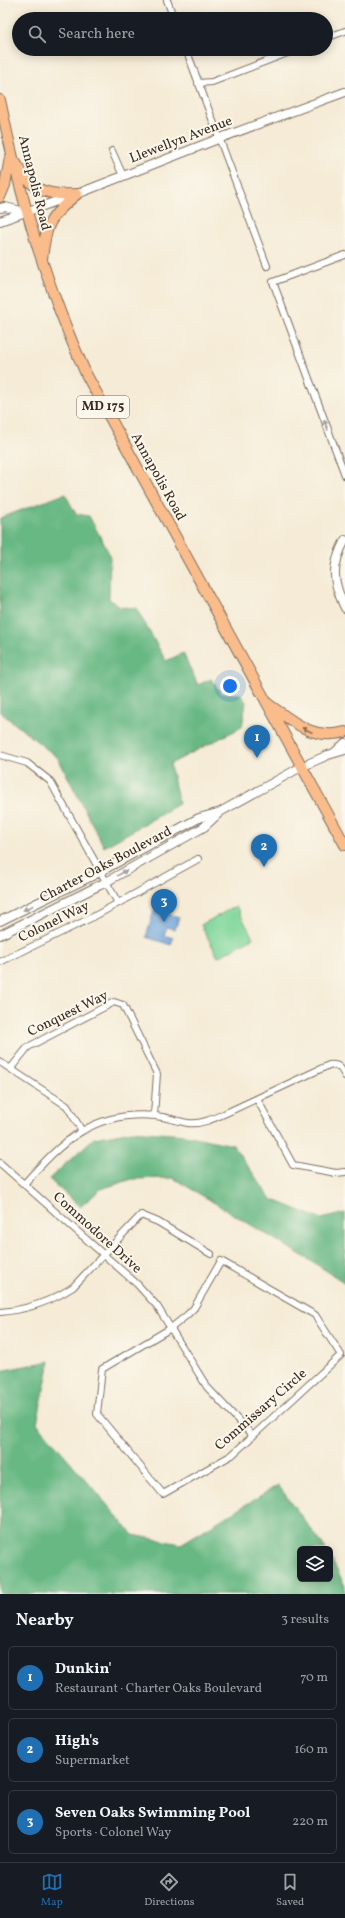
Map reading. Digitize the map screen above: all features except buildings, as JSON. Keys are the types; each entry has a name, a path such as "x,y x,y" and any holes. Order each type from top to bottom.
{"main road":[{"name":"Annapolis Road","path":"0,100 11,154 26,212 68,332 97,396 345,845"},
{"path":"11,154 29,182 38,189 47,194 77,194"},
{"path":"0,197 5,185 11,154"},
{"path":"42,260 47,226 52,217 77,194"},
{"path":"267,704 304,729 318,735 345,732"}],"street":[{"path":"167,0 171,12"},
{"path":"333,35 345,31"},
{"path":"188,56 218,139 267,266"},
{"path":"198,83 212,82 280,56"},
{"name":"Llewellyn Avenue","path":"0,221 77,194 218,139 345,92"},
{"path":"112,151 123,176"},
{"path":"0,208 5,207 26,212"},
{"path":"345,255 273,282 345,475"},
{"path":"345,540 334,564 335,584 345,608"},
{"path":"332,755 345,743"},
{"name":"Charter Oaks Boulevard","path":"0,921 100,871 199,818 220,812 301,767 345,750"},
{"path":"0,755 27,763 50,781 118,903"},
{"name":"Charter Oaks Boulevard","path":"0,934 106,882 204,827 220,812"},
{"name":"Colonel Way","path":"0,962 118,903 198,859"},
{"name":"Conquest Way","path":"11,1068 20,1054 37,1041 114,1002 119,1003 124,1005 156,1074 154,1115"},
{"path":"0,1062 67,1106 82,1131"},
{"path":"24,1184 56,1149 82,1131 110,1120 124,1116 154,1115 190,1123 208,1120 329,1065 340,1067 345,1076"},
{"path":"257,1099 293,1164 336,1173 345,1172"},
{"name":"Commodore Drive","path":"0,1163 137,1284 157,1306 207,1387 253,1436"},
{"path":"0,1312 25,1309 60,1296 85,1277 141,1215 158,1222 211,1254"},
{"name":"Commissary Circle","path":"221,1261 315,1315 341,1355 232,1455 163,1494 97,1414 102,1369 171,1328 194,1308 221,1261"}],"green space":[{"path":"65,494 76,514 89,516 110,555 109,599 120,607 136,608 166,661 183,653 198,685 211,679 221,694 240,694 246,702 242,727 170,764 179,804 104,847 58,758 0,712 0,518"},
{"path":"236,906 253,938 218,957 201,925"},
{"path":"132,1131 185,1135 233,1145 271,1199 321,1219 345,1213 345,1283 173,1178 132,1179 101,1189 80,1207 49,1179 94,1138"},
{"path":"50,1361 37,1423 133,1535 181,1544 278,1485 324,1546 297,1546 297,1582 333,1582 333,1563 345,1586 345,1594 0,1594 0,1371"}],"water":[{"path":"154,910 179,917 175,930 167,927 164,935 173,938 171,945 146,937"}],"place":[{"name":"Dunkin'","path":"257,758"},
{"name":"High's","path":"264,867"},
{"name":"Seven Oaks Swimming Pool","path":"164,922"}]}
